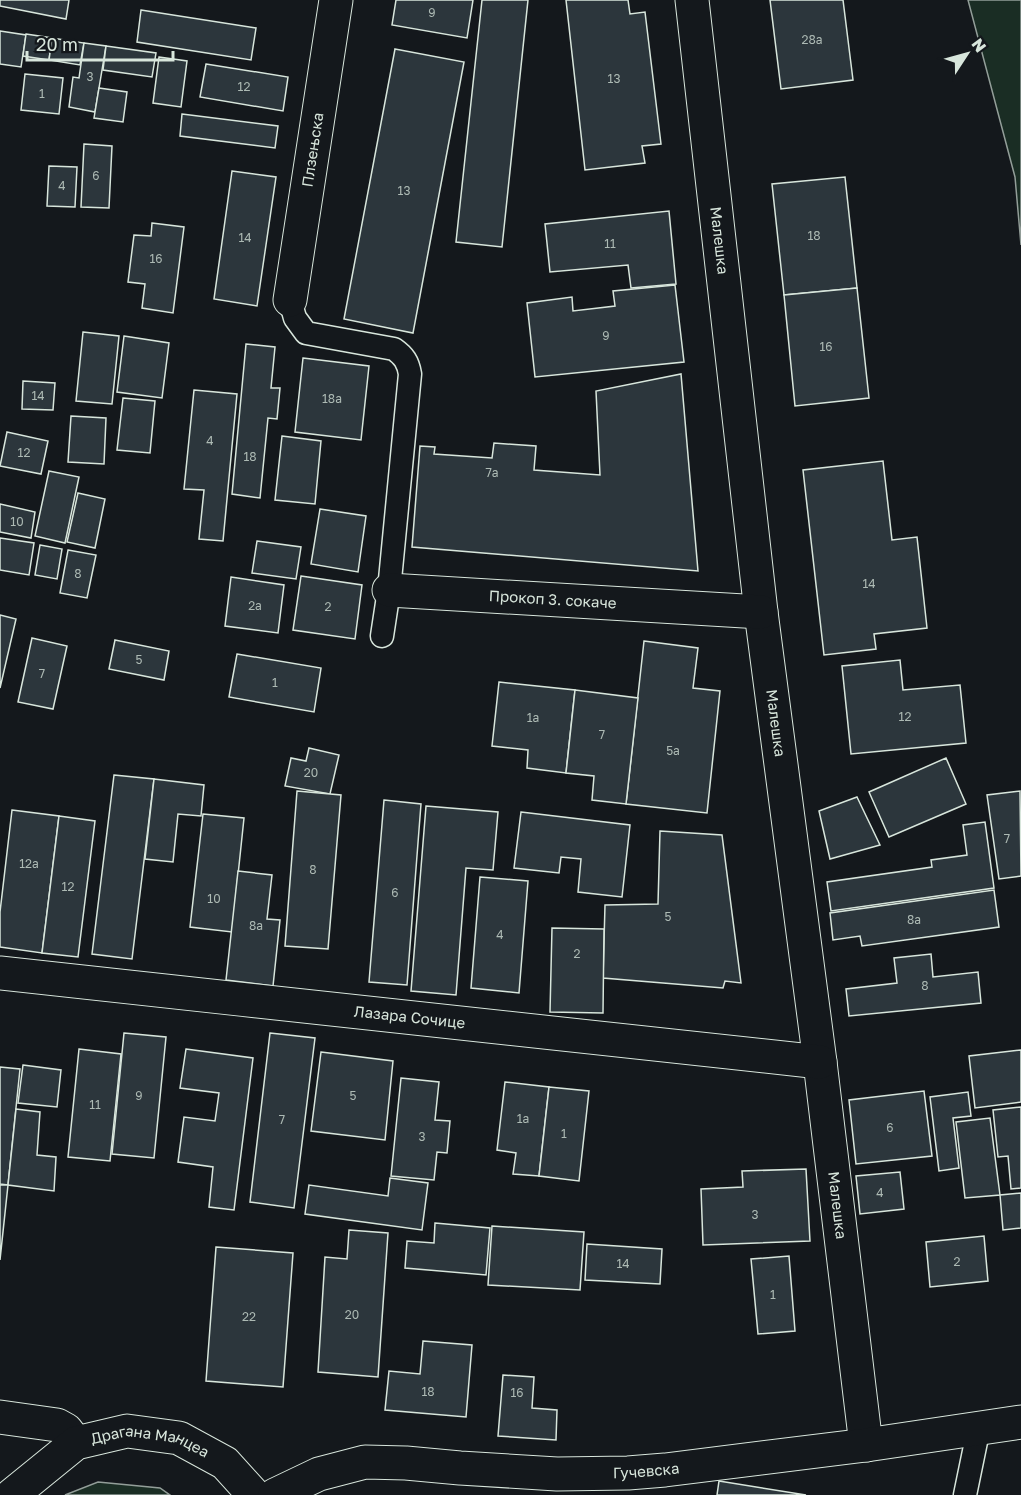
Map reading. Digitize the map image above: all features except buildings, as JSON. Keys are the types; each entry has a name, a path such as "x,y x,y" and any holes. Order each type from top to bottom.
{"street":[{"name":"Плзењска","path":"290,300 336,0"},
{"name":"Малешка","path":"692,0 761,612 820,1062 866,1445"},
{"name":"Прокоп 3. сокаче","path":"389,590 761,612"},
{"name":"Лазара Сочице","path":"0,973 820,1062"},
{"path":"0,1417 57,1425 66,1430 76,1443"},
{"name":"Гучевска","path":"275,1495 319,1474 365,1462 556,1474 627,1484 665,1470 866,1445 1021,1422"},
{"name":"Драгана Манцеа","path":"12,1495 76,1443 127,1431 179,1438 225,1462 254,1495"}],"lane":[{"path":"290,300 295,318 306,333 394,349 403,356 408,364 410,374 389,590 382,636"},
{"path":"965,1495 979,1427"}],"green space":[{"path":"968,0 1021,0 1021,245 1015,177"},
{"path":"98,1482 160,1488 170,1495 65,1495"}]}
